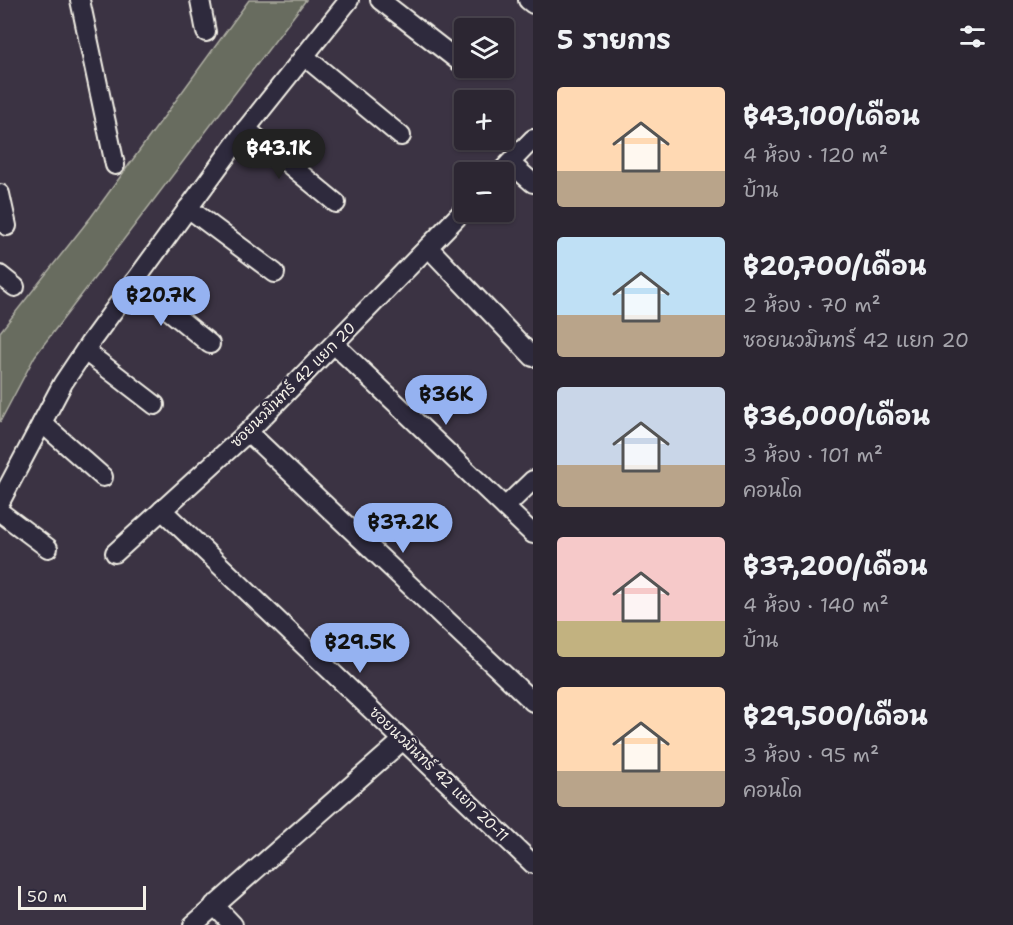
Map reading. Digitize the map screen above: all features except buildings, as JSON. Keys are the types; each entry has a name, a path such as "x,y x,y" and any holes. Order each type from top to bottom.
{"street":[{"path":"80,0 115,165"},
{"path":"200,0 206,32"},
{"path":"0,502 63,383 85,351 246,129 349,0"},
{"path":"380,0 454,57"},
{"path":"528,0 533,4"},
{"path":"304,56 401,136"},
{"path":"246,129 336,203"},
{"path":"511,162 533,139"},
{"path":"514,173 533,183"},
{"path":"0,194 7,226"},
{"path":"188,208 275,273"},
{"name":"ซอยนวมินทร์ 42 แยก 20","path":"115,553 248,432 454,220"},
{"path":"428,247 533,357"},
{"path":"0,275 15,287"},
{"path":"134,282 210,344"},
{"path":"334,345 533,534"},
{"path":"85,351 155,405"},
{"path":"42,423 103,477"},
{"path":"248,432 533,702"},
{"path":"505,507 533,480"},
{"name":"ซอยนวมินทร์ 42 แยก 20-11","path":"162,510 533,864"},
{"path":"0,512 48,548"},
{"path":"193,925 403,740"},
{"path":"214,905 233,925"}],"green space":[{"path":"249,0 306,0 35,356 0,422 0,332 91,217"}]}
